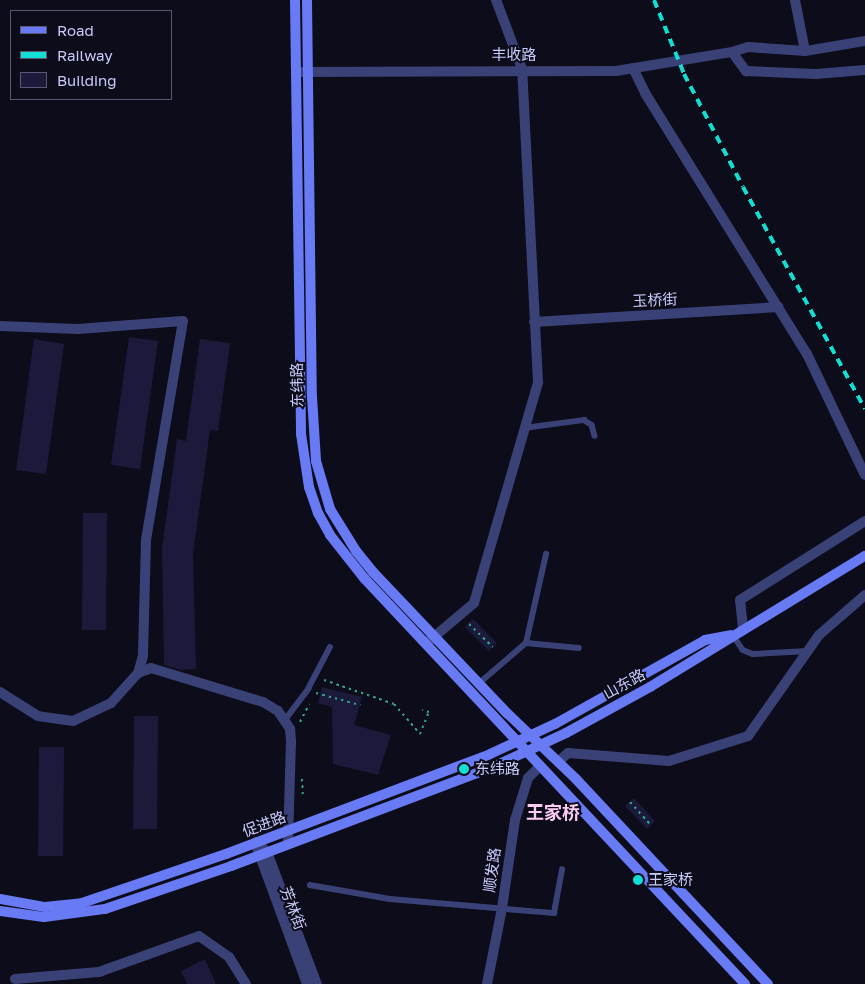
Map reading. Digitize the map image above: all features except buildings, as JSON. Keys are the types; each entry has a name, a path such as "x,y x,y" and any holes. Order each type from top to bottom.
{"main road":[{"name":"东纬路","path":"295,0 300,407 309,487 318,513 345,556 426,645 745,984"},
{"name":"东纬路","path":"307,0 312,398 321,486 340,528 356,551 479,684 558,762 768,984"},
{"name":"山东路","path":"526,751 650,687 712,652 732,634 865,556"},
{"name":"山东路","path":"531,736 705,640 732,634"},
{"name":"促进路","path":"0,899 45,907 82,903 289,830 531,736"},
{"name":"促进路","path":"0,911 44,917 84,914 262,854 526,751"}],"street":[{"path":"426,645 474,603 538,382 522,69 496,0"},
{"path":"795,0 805,51"},
{"name":"丰收路","path":"296,72 522,69 616,71 732,52 748,47 805,51 865,41"},
{"path":"732,52 746,71 816,74 865,70"},
{"path":"633,68 645,93 807,354 865,475"},
{"name":"玉桥街","path":"534,322 778,307"},
{"path":"0,326 78,329 183,320 146,540 143,656 138,674"},
{"path":"743,628 740,600 865,521"},
{"path":"558,762 568,753 669,761 748,736 819,635 865,595"},
{"path":"0,692 38,716 73,721 111,703 138,674 151,668 263,702 285,720 291,741 288,844"},
{"name":"顺发路","path":"487,984 502,908 515,820 528,778 540,766"},
{"name":"芳林街","path":"256,842 262,854 306,984"},
{"path":"262,854 317,984"},
{"path":"15,979 99,972 199,936 229,957 246,984"}],"lane":[{"path":"524,428 584,420 592,425 595,436"},
{"path":"470,692 526,643 546,554"},
{"path":"732,634 743,650 753,654 808,651"},
{"path":"526,643 579,648"},
{"path":"285,720 308,690 330,647"},
{"path":"310,884 390,899 554,913 562,870"}],"path":[{"path":"469,624 493,647"},
{"path":"299,726 322,679 394,704 420,734 429,712 422,710"},
{"path":"316,693 360,705"},
{"path":"302,778 303,797"},
{"path":"630,802 651,825"}],"railway":[{"path":"654,0 684,74 743,187 865,409"}],"place":[{"name":"东纬路","path":"464,769"},
{"name":"王家桥","path":"638,880"}],"district":[{"name":"王家桥","path":"553,812"}]}
